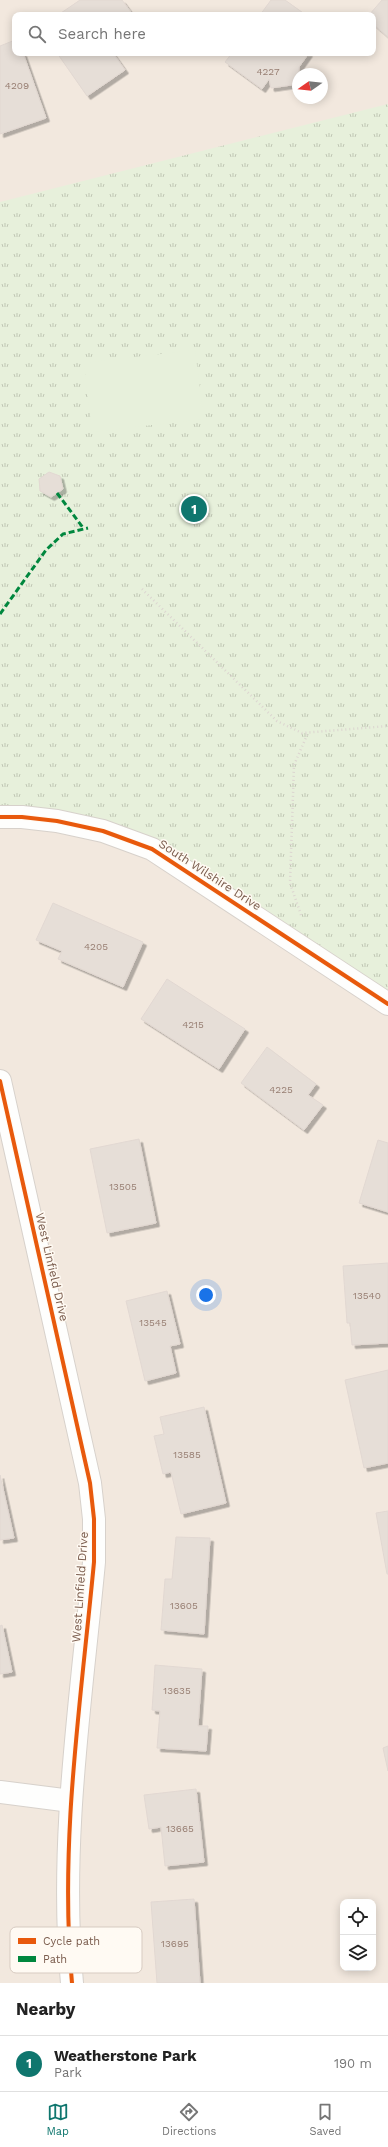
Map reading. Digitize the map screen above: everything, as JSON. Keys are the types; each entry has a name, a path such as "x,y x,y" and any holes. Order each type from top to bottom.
{"street":[{"name":"South Wilshire Drive","path":"0,817 22,817 57,821 103,831 152,850 388,1004"},
{"name":"West Linfield Drive","path":"0,1081 90,1483 94,1519 94,1562 68,1858 69,1927"},
{"path":"0,1792 72,1800"},
{"name":"West Linfield Drive","path":"71,1973 72,1983"}],"path":[{"path":"142,588 277,721 302,733 388,726"},
{"path":"303,919 290,883 294,765 308,733"}],"shaded area":[{"path":"0,0 388,0 388,1983 0,1983"}],"green space":[{"path":"388,104 388,1004 152,849 0,817 0,202"},
{"path":"195,350 204,419 92,432 84,363"}],"building":[{"path":"80,0 122,0 131,12 62,12"},
{"path":"271,0 285,0 302,12 262,12"},
{"path":"382,0 388,0 388,37 376,27 376,12 372,12"},
{"path":"12,41 12,56 24,56 46,118 0,134 0,46"},
{"path":"59,56 115,56 125,70 87,96"},
{"path":"230,56 307,56 299,68 292,68 292,85 271,88 269,79 262,89 225,62"},
{"path":"49,472 60,476 63,489 51,497 40,491 39,479"},
{"path":"53,903 143,942 123,987 58,959 62,951 36,940"},
{"path":"167,979 245,1029 219,1069 141,1019"},
{"path":"267,1047 316,1084 308,1095 323,1105 304,1130 241,1083"},
{"path":"139,1139 156,1223 107,1233 90,1149"},
{"path":"378,1140 388,1143 388,1212 359,1203"},
{"path":"388,1263 388,1343 352,1345 350,1323 347,1323 343,1266"},
{"path":"167,1291 180,1344 170,1346 176,1373 145,1381 126,1301"},
{"path":"388,1370 388,1463 364,1468 345,1380"},
{"path":"204,1407 226,1503 181,1514 171,1472 163,1474 154,1436 164,1434 160,1417"},
{"path":"0,1475 14,1538 0,1540"},
{"path":"388,1511 388,1574 387,1574 376,1513"},
{"path":"176,1537 210,1538 204,1634 161,1630 165,1579 172,1579"},
{"path":"2,1625 12,1672 0,1674 0,1626"},
{"path":"155,1665 202,1669 198,1726 208,1726 206,1751 157,1748 160,1711 152,1710"},
{"path":"388,1746 388,1771 383,1748"},
{"path":"196,1789 204,1862 165,1866 161,1827 149,1829 144,1795"},
{"path":"194,1899 200,1983 157,1983 151,1902"}],"marked path":[{"path":"57,493 84,529"},
{"path":"0,614 46,550 63,534 88,528"}],"cycle path":[{"path":"0,817 22,817 57,821 103,831 152,849 388,1004"},
{"path":"0,1081 90,1483 94,1519 94,1562 73,1772 68,1878 69,1927"},
{"path":"71,1973 72,1983"}],"place":[{"name":"Weatherstone Park","path":"194,509"}]}
